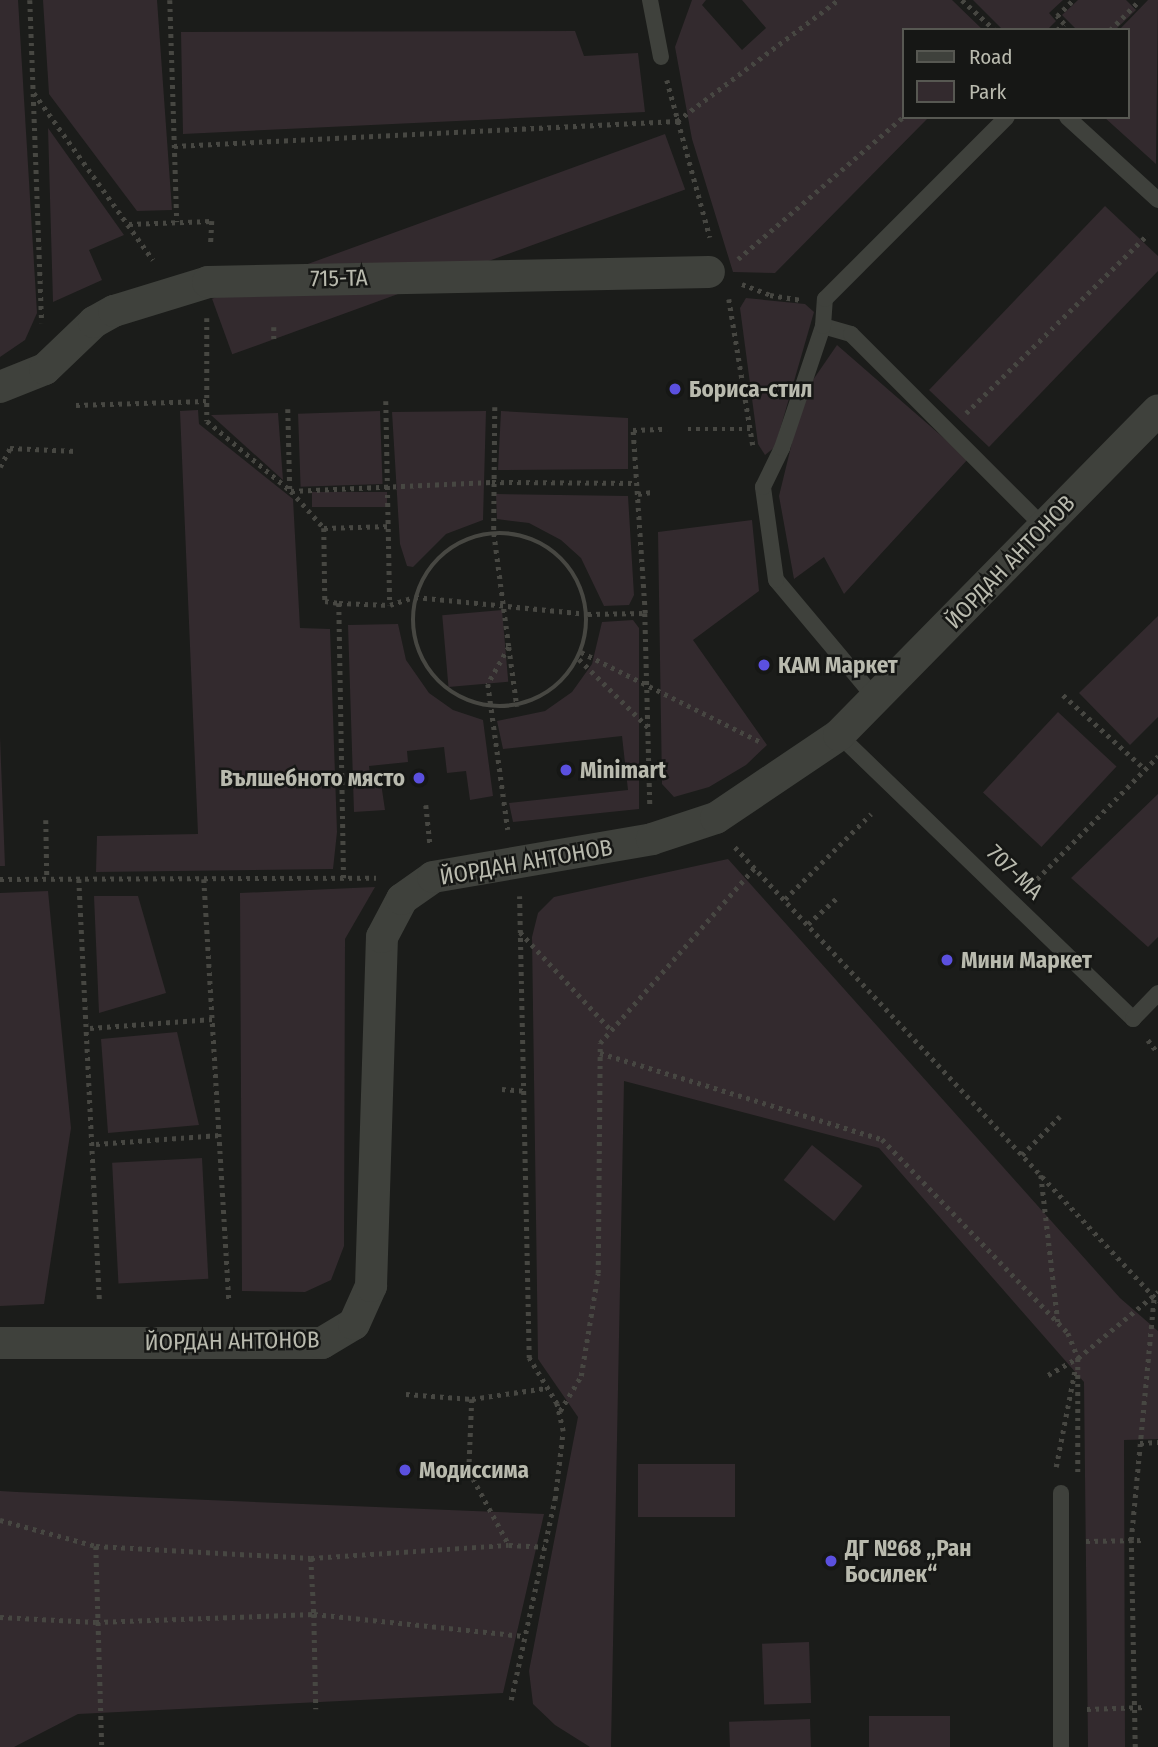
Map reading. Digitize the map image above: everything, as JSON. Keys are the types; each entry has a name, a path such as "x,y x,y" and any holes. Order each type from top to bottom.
{"street":[{"name":"715-ТА","path":"0,387 44,369 94,322 114,311 208,282 726,276"},
{"name":"ЙОРДАН АНТОНОВ","path":"0,1343 323,1343 354,1324 371,1286 382,937 402,899 432,866 517,878 716,818 839,735 1158,410"}],"lane":[{"path":"650,0 661,57"},
{"path":"876,699 776,580 763,487 782,448 823,326 825,299 1005,119"},
{"path":"1069,119 1158,200"},
{"path":"823,326 851,334 1044,527"},
{"name":"707-МА","path":"839,735 1133,1019 1158,993"},
{"path":"1061,1493 1061,1747"}],"path":[{"path":"30,0 44,369"},
{"path":"170,0 177,222"},
{"path":"174,146 677,121 838,0"},
{"path":"962,0 993,28"},
{"path":"1059,28 1064,23 1057,16 1073,0"},
{"path":"1112,28 1140,0"},
{"path":"661,57 711,240"},
{"path":"34,92 153,260"},
{"path":"726,276 902,118"},
{"path":"129,224 212,221 211,242"},
{"path":"948,430 1148,234"},
{"path":"726,276 770,295 825,299"},
{"path":"726,276 750,429 763,487"},
{"path":"274,327 274,341"},
{"path":"207,329 207,421 290,491 324,528 325,601 390,605 415,597 587,614 645,613"},
{"path":"76,405 206,401"},
{"path":"386,401 392,526 390,605"},
{"path":"495,407 492,482 494,533 517,706"},
{"path":"289,409 290,491"},
{"path":"650,816 650,729 645,613 633,430 667,429"},
{"path":"688,429 750,429"},
{"path":"0,467 10,447 76,450"},
{"path":"290,491 389,489 492,482 637,483"},
{"path":"638,494 652,492"},
{"path":"324,528 392,526"},
{"path":"494,533 525,536 553,550 581,586 587,614 579,659 563,682 539,699 517,706 490,707 459,698 428,670 414,638 415,597 433,567 454,546 494,533"},
{"path":"340,603 344,878"},
{"path":"509,646 488,684 500,794 517,878 529,1358 559,1412 563,1443 511,1699"},
{"path":"581,652 773,748"},
{"path":"579,659 650,729"},
{"path":"1063,695 1145,769"},
{"path":"1014,902 1158,756"},
{"path":"0,879 344,878 432,866 426,805"},
{"path":"785,900 871,814"},
{"path":"46,820 47,879"},
{"path":"730,841 1157,1298"},
{"path":"559,1412 581,1376 598,1273 600,1043 755,867"},
{"path":"79,879 96,1144 100,1303"},
{"path":"204,879 229,1300"},
{"path":"808,924 839,896"},
{"path":"520,932 611,1030"},
{"path":"90,1028 214,1019"},
{"path":"600,1053 882,1139 1068,1333 1078,1358 1078,1446"},
{"path":"502,1089 523,1091"},
{"path":"1022,1155 1060,1116"},
{"path":"96,1144 220,1135"},
{"path":"1041,1175 1058,1322"},
{"path":"1048,1375 1078,1358 1157,1298"},
{"path":"1135,1747 1131,1540 1157,1298"},
{"path":"1055,1471 1078,1358"},
{"path":"406,1394 472,1399 546,1388"},
{"path":"472,1399 469,1471 509,1545"},
{"path":"1140,1443 1158,1442"},
{"path":"0,1520 96,1546 311,1558 509,1545 544,1547"},
{"path":"1077,1541 1144,1540"},
{"path":"96,1546 96,1622 102,1747"},
{"path":"311,1558 316,1709"},
{"path":"0,1617 96,1622 314,1614 524,1636"},
{"path":"1078,1709 1146,1707"}],"green space":[{"path":"0,0 18,0 37,313 25,340 0,357"},
{"path":"43,0 157,0 172,210 137,211 49,94"},
{"path":"692,0 706,0 702,5 742,50 766,28 742,0 952,0 981,28 902,28 902,119 927,119 775,273 733,272 692,139 675,47"},
{"path":"973,0 1063,0 1049,13 1056,21 1049,28 1001,28"},
{"path":"1078,0 1126,0 1136,10 1117,28 1075,28 1062,15"},
{"path":"1148,0 1158,0 1156,164 1106,119 1130,119 1130,28 1121,28"},
{"path":"575,31 584,56 638,53 645,112 183,134 181,32"},
{"path":"48,128 124,235 89,250 102,280 53,302"},
{"path":"665,134 685,189 232,354 212,299"},
{"path":"1105,206 1158,256 1158,271 989,447 929,390"},
{"path":"746,298 805,304 814,312 775,447 765,455 758,444 740,308"},
{"path":"837,345 968,459 844,594 824,557 794,579 779,496 804,393"},
{"path":"198,410 199,424 293,499 300,628 330,629 337,832 333,869 96,872 97,836 198,834 180,411"},
{"path":"380,411 383,484 301,487 298,414"},
{"path":"486,411 483,520 446,534 413,567 407,566 400,544 392,412"},
{"path":"501,411 628,418 628,469 498,470"},
{"path":"278,413 283,480 211,415"},
{"path":"312,492 387,492 387,507 312,507"},
{"path":"496,494 628,496 634,595 629,605 604,606 581,558 561,540 529,523 497,519"},
{"path":"752,520 759,591 693,640 767,745 746,765 709,787 674,797 662,784 658,532"},
{"path":"502,610 508,682 449,687 442,615"},
{"path":"1158,616 1158,717 1130,745 1079,693"},
{"path":"633,620 639,628 639,809 513,822 509,803 628,790 622,736 503,749 497,721 545,711 572,692 592,664 602,622"},
{"path":"398,624 406,660 429,693 453,710 483,720 493,796 470,800 466,771 447,773 444,747 407,751 408,762 369,766 371,783 381,783 385,810 354,812 348,625"},
{"path":"1058,712 1117,767 1041,847 983,792"},
{"path":"0,737 5,866 0,866"},
{"path":"1158,794 1158,937 1148,947 1071,878"},
{"path":"728,859 1120,1298 1158,1331 1158,1439 1124,1440 1125,1747 1088,1747 1084,1382 879,1148 624,1081 611,1747 590,1747 555,1725 533,1704 529,1671 578,1417 538,1359 532,937 538,913 554,897"},
{"path":"375,887 345,939 344,1246 331,1280 305,1292 242,1291 240,893"},
{"path":"48,891 71,1128 44,1304 0,1306 0,893"},
{"path":"94,896 138,896 166,993 99,1013"},
{"path":"177,1032 199,1125 108,1133 101,1039"},
{"path":"812,1145 863,1186 834,1221 784,1180"},
{"path":"202,1158 208,1279 118,1284 112,1163"},
{"path":"638,1464 735,1464 735,1517 638,1517"},
{"path":"0,1491 544,1514 503,1693 78,1714 14,1747 0,1747"},
{"path":"809,1642 811,1703 764,1705 762,1644"},
{"path":"869,1716 950,1716 950,1747 869,1747"},
{"path":"810,1719 811,1747 730,1747 729,1722"}],"place":[{"name":"Бориса-стил","path":"675,389"},
{"name":"КАМ Маркет","path":"764,665"},
{"name":"Minimart","path":"566,770"},
{"name":"Вълшебното място","path":"419,778"},
{"name":"Мини Маркет","path":"947,960"},
{"name":"Модиссима","path":"405,1470"},
{"name":"ДГ №68 „Ран Босилек“","path":"831,1561"}]}
